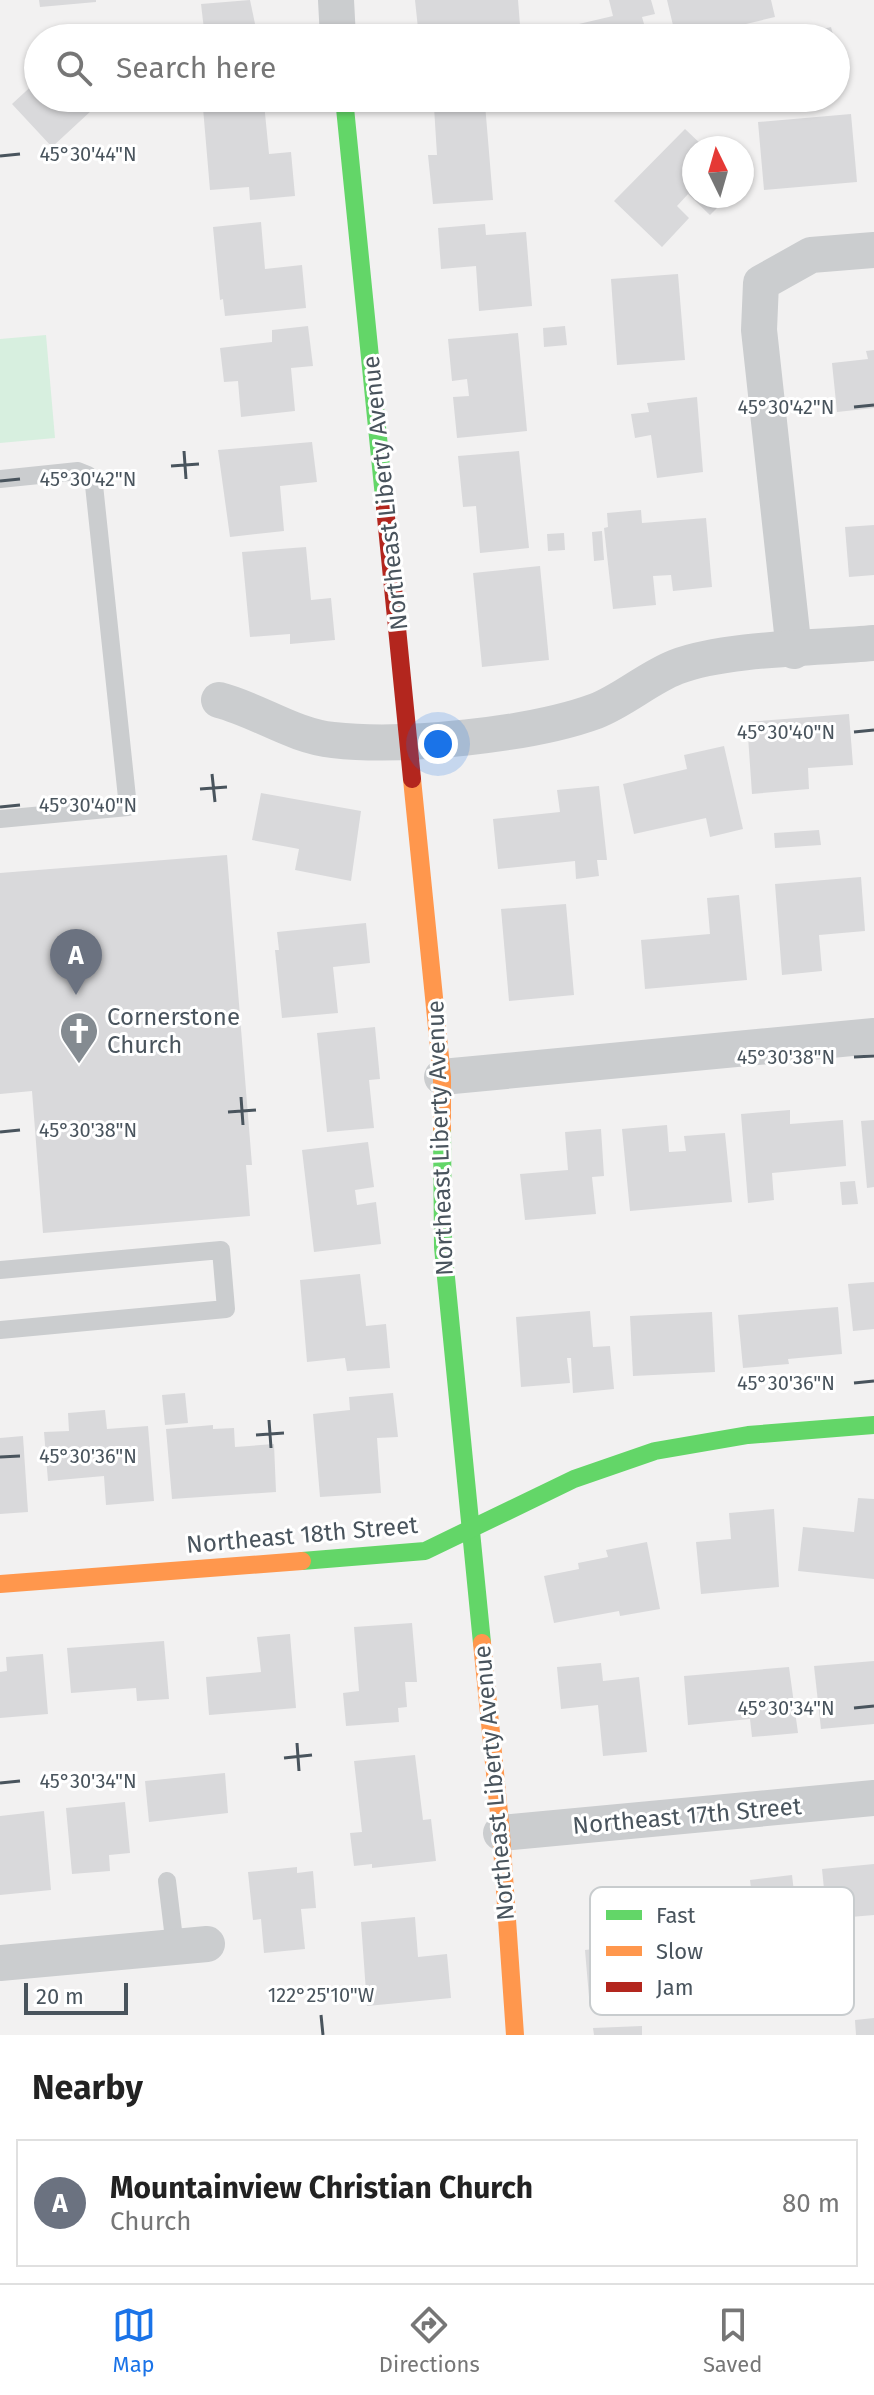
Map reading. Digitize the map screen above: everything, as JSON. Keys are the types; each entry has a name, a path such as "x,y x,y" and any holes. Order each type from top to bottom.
{"street":[{"path":"336,0 337,24"},
{"name":"Northeast Liberty Avenue","path":"345,112 411,740 442,1077 443,1247 468,1532 501,1833 515,2035"},
{"path":"794,651 759,330 761,283 811,255 874,250"},
{"path":"219,700 328,740 360,743 411,740 558,724 600,709 676,667 711,658 874,643"},
{"path":"442,1077 874,1036"},
{"name":"Northeast 18th Street","path":"0,1584 425,1551 541,1493 626,1459 702,1442 874,1425"},
{"name":"Northeast 17th Street","path":"501,1833 874,1798"},
{"path":"0,1963 191,1946"}],"lane":[{"path":"0,479 78,471 88,475 94,485 128,807 0,819"},
{"path":"0,1270 221,1250 226,1309 0,1330"},
{"path":"167,1881 191,1946"}],"green space":[{"path":"46,335 55,438 0,443 0,339"}],"building":[{"path":"39,0 96,0 96,2 40,7"},
{"path":"250,0 255,24 203,24 201,4"},
{"path":"415,0 518,0 520,24 418,24"},
{"path":"609,0 651,0 655,14 642,17 644,24 579,24 613,16"},
{"path":"667,0 771,0 775,17 746,24 673,24"},
{"path":"24,93 24,112 90,112 52,147 12,104"},
{"path":"203,112 265,112 269,154 291,152 295,196 250,200 249,187 210,190"},
{"path":"434,112 486,112 493,200 433,204 428,155 437,155"},
{"path":"851,114 857,182 764,190 758,122"},
{"path":"685,129 692,136 682,136 682,201 677,206 689,218 662,247 614,201"},
{"path":"703,208 717,208 710,215"},
{"path":"261,222 265,269 302,265 306,308 225,316 223,299 220,300 213,227"},
{"path":"485,224 486,235 526,232 532,306 479,311 476,266 441,269 438,228"},
{"path":"678,274 685,360 617,365 611,279"},
{"path":"308,326 313,366 291,368 295,411 241,417 238,381 224,382 220,348 272,342 272,330"},
{"path":"565,326 567,345 544,347 543,328"},
{"path":"518,333 527,431 457,438 453,397 469,396 467,379 452,381 448,339"},
{"path":"874,350 874,408 837,412 832,363 868,359 866,351"},
{"path":"697,397 703,472 657,478 651,435 635,438 631,414 649,412 647,403"},
{"path":"312,442 317,482 280,486 284,531 230,537 218,450"},
{"path":"519,451 529,548 480,553 476,506 463,507 458,456"},
{"path":"641,510 642,523 706,518 712,587 673,591 671,575 653,576 656,605 613,609 604,528 608,527 607,513"},
{"path":"874,525 874,575 849,577 845,527"},
{"path":"602,531 604,560 594,561 592,532"},
{"path":"564,533 565,550 548,551 547,534"},
{"path":"306,547 311,600 331,598 335,640 290,644 290,634 250,637 242,552"},
{"path":"540,566 549,660 482,667 473,573"},
{"path":"849,714 853,765 808,768 809,789 752,794 747,722"},
{"path":"724,746 743,829 710,837 706,818 634,834 623,784 687,769 684,755"},
{"path":"599,786 607,860 597,860 599,876 576,879 575,861 498,869 493,819 560,812 557,790"},
{"path":"261,793 361,811 351,881 295,870 299,849 252,840"},
{"path":"819,830 821,845 775,848 774,833"},
{"path":"227,855 252,1165 246,1165 250,1216 43,1233 32,1091 0,1094 0,873"},
{"path":"861,877 865,931 819,935 822,971 782,975 775,884"},
{"path":"739,895 747,980 645,989 641,940 710,934 707,898"},
{"path":"566,904 574,995 509,1001 501,909"},
{"path":"366,923 370,963 333,967 338,1013 282,1018 275,950 279,950 277,932"},
{"path":"375,1027 380,1079 369,1080 374,1128 327,1132 317,1033"},
{"path":"790,1110 790,1124 843,1120 846,1166 772,1173 774,1200 748,1203 741,1114"},
{"path":"874,1120 874,1187 867,1188 861,1121"},
{"path":"667,1125 669,1152 686,1151 684,1136 725,1133 732,1202 630,1211 622,1129"},
{"path":"601,1129 604,1176 592,1177 596,1214 525,1220 520,1174 568,1170 565,1132"},
{"path":"368,1142 374,1187 355,1190 357,1205 376,1202 381,1244 314,1252 302,1150"},
{"path":"855,1181 858,1204 842,1205 840,1182"},
{"path":"360,1274 366,1326 386,1324 390,1368 347,1371 345,1358 307,1362 300,1280"},
{"path":"874,1282 874,1329 853,1331 848,1284"},
{"path":"838,1307 842,1354 788,1359 789,1364 743,1368 738,1315"},
{"path":"590,1311 593,1347 610,1346 614,1389 573,1393 571,1358 567,1358 570,1383 521,1387 516,1317"},
{"path":"712,1312 715,1372 633,1376 630,1316"},
{"path":"185,1393 188,1423 165,1425 162,1395"},
{"path":"393,1393 398,1437 377,1438 381,1493 320,1497 313,1414 350,1410 349,1397"},
{"path":"105,1410 107,1429 148,1426 154,1501 106,1505 104,1476 48,1481 44,1432 69,1431 68,1413"},
{"path":"213,1425 213,1429 234,1428 235,1447 274,1444 276,1492 172,1499 166,1429"},
{"path":"23,1436 28,1512 0,1514 0,1438"},
{"path":"858,1498 874,1499 874,1579 798,1571 803,1527 854,1532"},
{"path":"774,1509 779,1587 701,1594 696,1542 731,1539 729,1513"},
{"path":"647,1542 660,1609 620,1616 619,1611 554,1623 544,1576 579,1569 578,1563 608,1557 606,1550"},
{"path":"412,1623 417,1682 405,1682 407,1707 398,1708 399,1722 346,1726 343,1693 359,1691 354,1627"},
{"path":"290,1634 296,1708 209,1715 206,1677 261,1672 257,1637"},
{"path":"164,1641 169,1699 137,1701 136,1688 71,1693 67,1648"},
{"path":"43,1654 48,1714 0,1718 0,1672 7,1671 6,1657"},
{"path":"874,1661 874,1724 821,1729 814,1666"},
{"path":"601,1663 603,1681 639,1677 647,1752 603,1756 598,1705 561,1709 557,1667"},
{"path":"789,1667 798,1733 752,1737 750,1719 688,1725 684,1676"},
{"path":"415,1755 423,1820 431,1819 436,1861 372,1868 372,1864 354,1866 350,1833 362,1832 354,1761"},
{"path":"225,1773 228,1813 149,1822 145,1781"},
{"path":"125,1802 130,1853 109,1855 110,1871 72,1874 66,1808"},
{"path":"44,1811 51,1890 0,1895 0,1816"},
{"path":"874,1864 874,1915 854,1917 854,1887 824,1887 822,1869"},
{"path":"297,1867 297,1873 313,1871 316,1908 301,1909 305,1949 264,1953 261,1919 253,1920 248,1872"},
{"path":"792,1875 793,1887 751,1887 750,1880"},
{"path":"415,1917 418,1957 447,1954 451,1998 367,2006 361,1922"},
{"path":"590,1949 590,1997 589,1997 585,1950"},
{"path":"874,2018 874,2035 856,2035 855,2020"},
{"path":"642,2026 642,2035 594,2035 593,2028"}],"traffic: fast":[{"path":"345,112 385,507"},
{"path":"442,1129 443,1247 482,1643"},
{"path":"302,1561 425,1551 574,1479 655,1451 748,1435 874,1425"}],"traffic: slow":[{"path":"412,779 442,1077 442,1129"},
{"path":"0,1584 302,1561"},
{"path":"482,1643 501,1833 515,2035"}],"traffic: jam":[{"path":"385,507 412,779"}],"place":[{"name":"Mountainview Christian Church","path":"76,995"},
{"name":"Cornerstone Church","path":"79,1065"}]}
